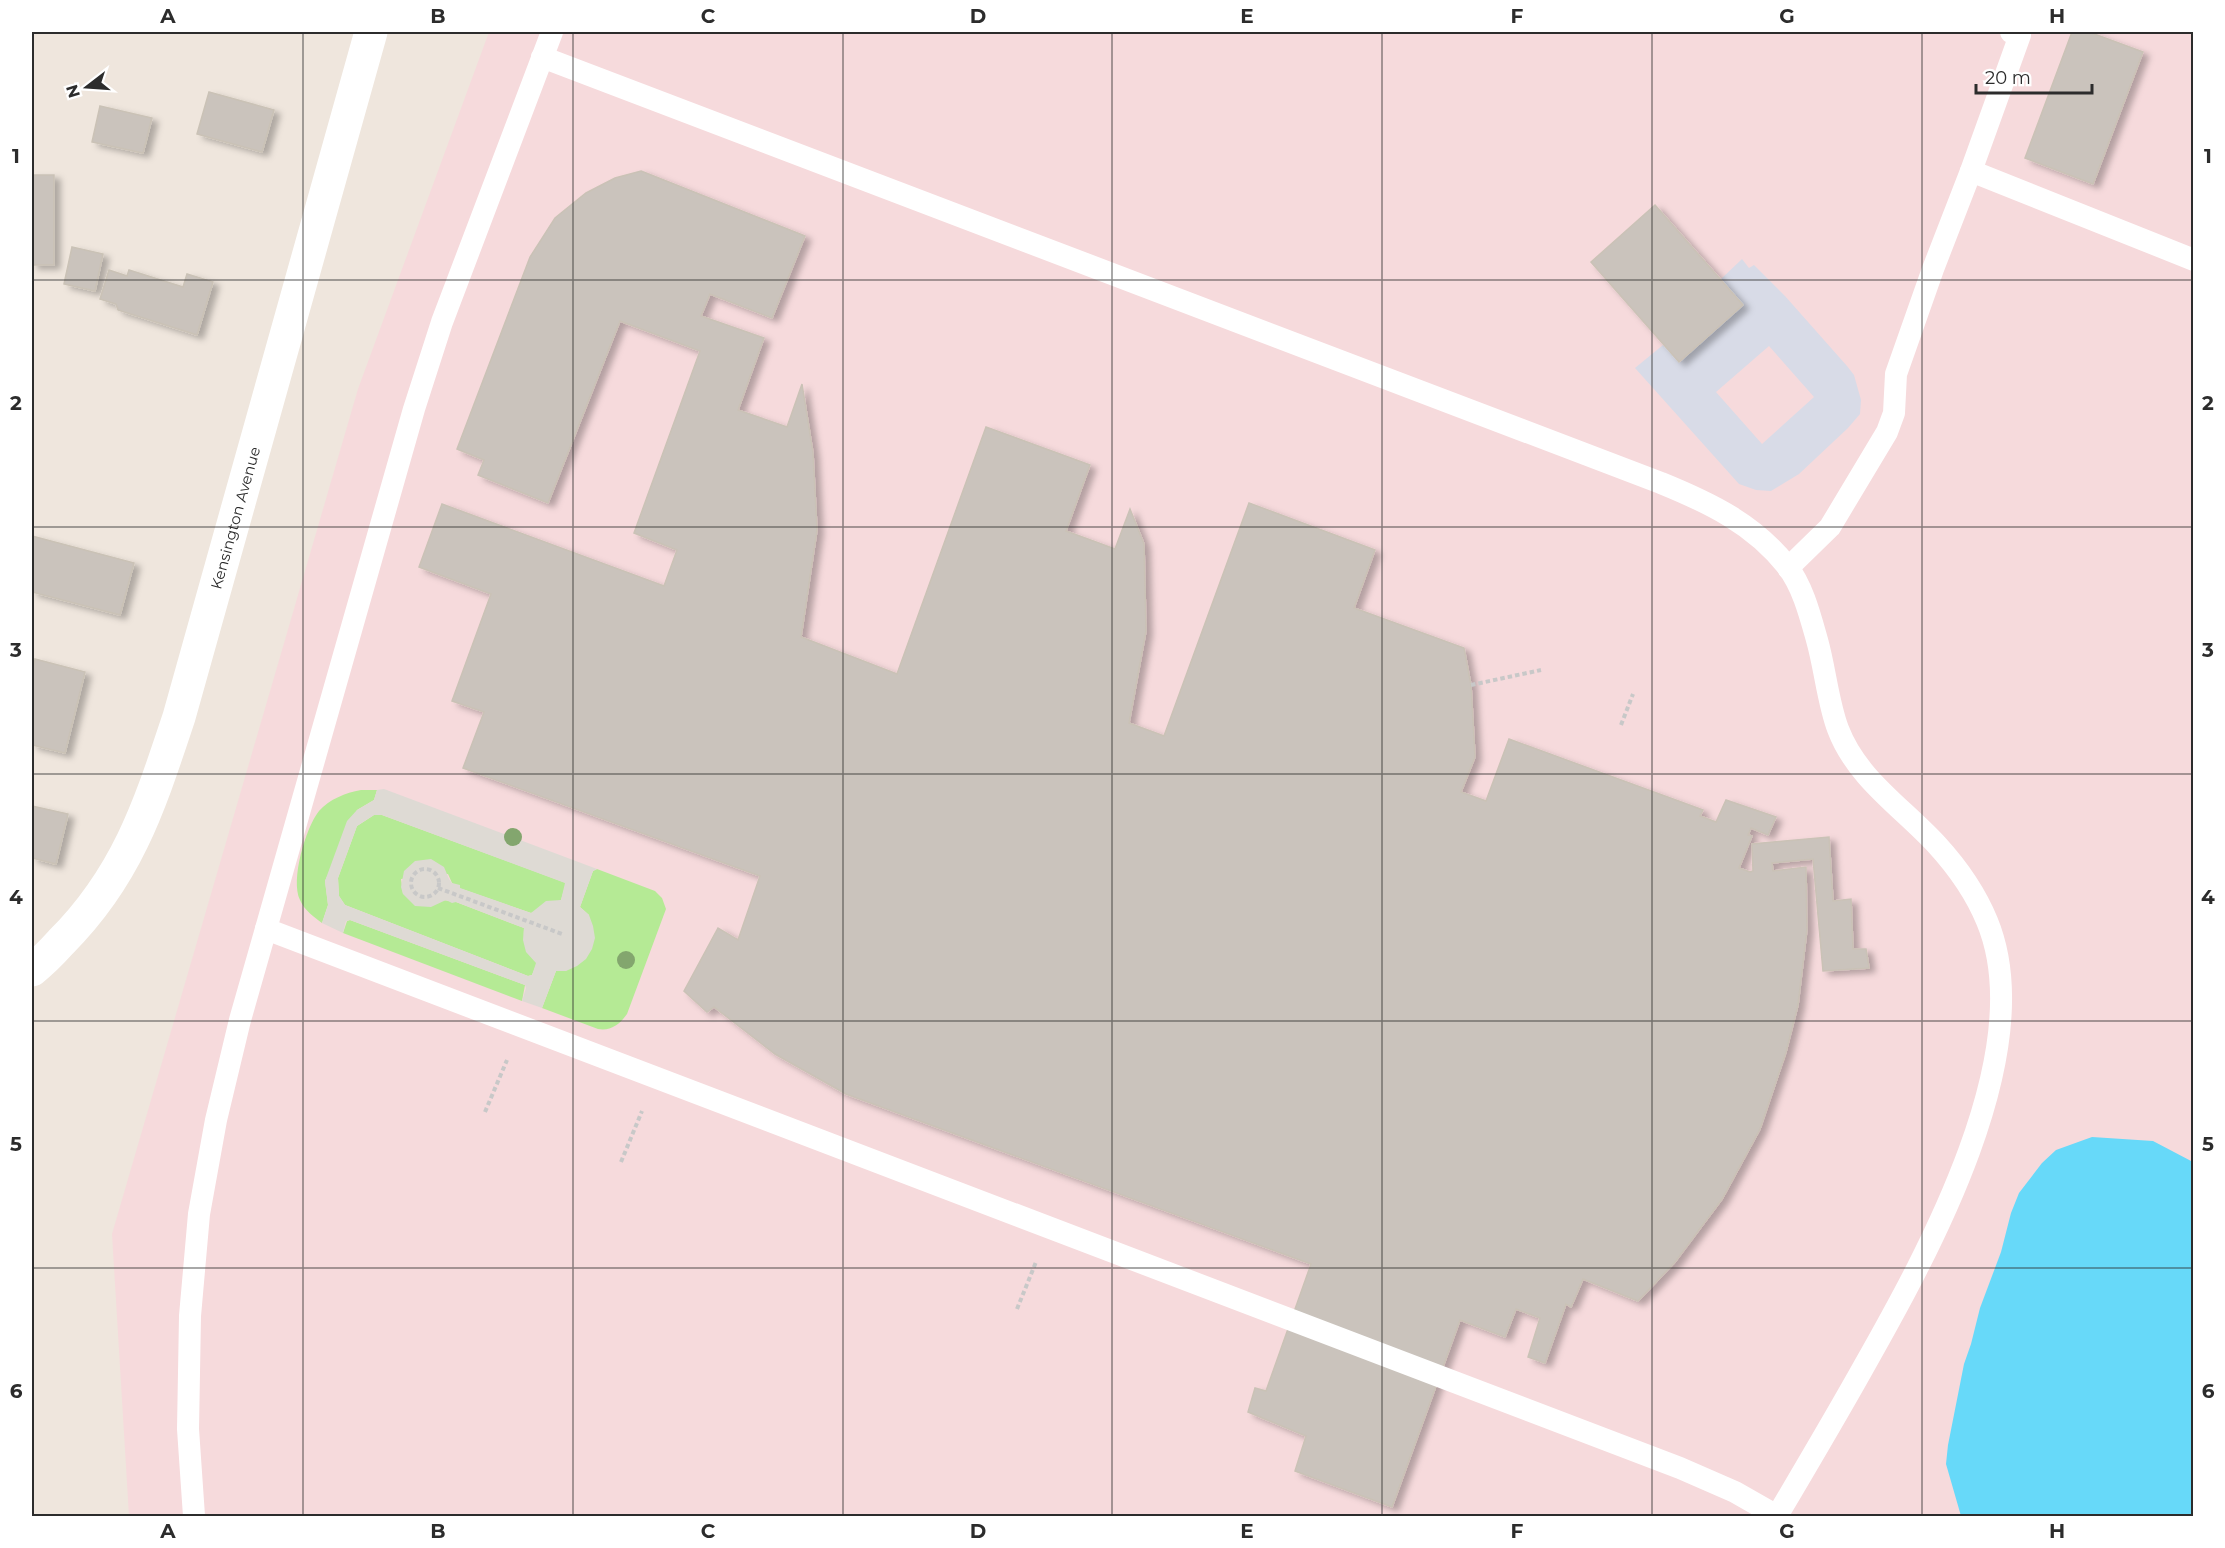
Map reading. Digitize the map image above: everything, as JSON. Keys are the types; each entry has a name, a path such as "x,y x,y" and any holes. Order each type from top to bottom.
{"main road":[{"name":"Kensington Avenue","path":"32,970 85,919 124,861 152,799 178,717 371,32"}],"lane":[{"path":"194,1516 188,1429 190,1339 199,1214 216,1120 240,1020 428,366 442,322 552,32"},
{"path":"1788,568 1830,528 1887,432 1894,413 1896,374 1899,365 2020,35 2010,32"},
{"path":"266,929 1670,1464 1735,1492 1777,1516 1897,1309 1942,1216 1974,1140 1995,1064 2002,1003 2000,963 1987,922 1967,881 1935,843 1858,767 1838,729 1805,600 1788,568 1753,531 1708,502 1661,483 542,57"},
{"path":"1971,171 2193,260"}],"path":[{"path":"1471,685 1541,670"},
{"path":"1621,725 1633,694"},
{"path":"430,870 439,880 438,888 431,896 422,898 411,889 411,880 416,871 430,870"},
{"path":"438,888 562,934"},
{"path":"485,1112 507,1060"},
{"path":"621,1162 642,1111"},
{"path":"1017,1309 1036,1262"}],"shaded area":[{"path":"489,32 2193,32 2193,1516 129,1516 112,1234 358,389"},
{"path":"1742,259 1749,268 1754,265 1785,296 1847,366 1854,375 1861,400 1860,414 1848,428 1799,474 1771,491 1756,490 1739,484 1635,368 1663,345 1680,362 1743,305 1721,279","holes":["1769,346 1814,397 1762,444 1716,392"]},
{"path":"384,789 597,869 593,871 580,907 589,915 593,926 595,938 592,949 586,959 577,966 566,971 556,971 542,1008 522,1001 525,985 350,920 346,921 343,933 322,923 328,905 325,881 347,821 357,810 374,800 377,790","holes":["374,815 382,815 565,883 561,900 546,901 531,913 460,888 460,885 452,883 444,867 431,859 415,861 404,871 401,887 403,894 415,906 431,907 446,900 456,902 524,928 523,940 526,952 536,963 532,975 528,976 345,905 339,896 338,878 357,826"]}],"green space":[{"path":"361,790 377,790 374,800 357,810 325,881 328,905 322,923 304,907 297,891 301,854 309,829 319,811 338,797"},
{"path":"374,815 382,815 566,883 561,900 531,913 459,888 452,883 448,874 401,879 403,894 456,902 524,928 526,947 537,963 532,975 528,976 345,905 339,896 338,878 357,826"},
{"path":"597,869 655,891 662,898 666,909 627,1014 621,1021 607,1029 598,1029 542,1008 556,971 566,971 589,915 580,907 593,871"},
{"path":"350,920 525,985 522,1001 343,933 347,921"}],"water":[{"path":"2092,1137 2153,1141 2193,1162 2193,1516 1961,1516 1946,1464 1948,1445 1964,1364 1980,1308 2001,1252 2011,1213 2019,1193 2042,1163 2056,1150"}],"building":[{"path":"2072,32 2089,32 2143,52 2093,184 2025,158"},
{"path":"209,92 274,110 262,152 197,134"},
{"path":"100,106 152,118 143,153 92,142"},
{"path":"641,171 805,236 772,318 710,294 701,316 764,338 738,410 787,427 802,384 813,453 817,530 801,637 897,674 986,427 1090,465 1066,531 1115,549 1130,509 1144,544 1146,631 1129,723 1164,736 1249,503 1375,550 1354,608 1464,648 1471,685 1475,757 1461,792 1486,801 1509,739 1703,810 1700,816 1716,822 1726,800 1776,817 1768,835 1751,828 1748,835 1752,836 1739,868 1750,872 1753,871 1752,844 1829,837 1833,901 1851,899 1853,949 1866,949 1869,968 1823,971 1813,859 1772,863 1773,871 1806,867 1807,929 1798,1005 1786,1052 1760,1129 1722,1199 1675,1262 1638,1301 1583,1279 1571,1307 1566,1304 1545,1363 1528,1357 1540,1318 1516,1309 1505,1337 1460,1320 1392,1507 1295,1471 1306,1436 1248,1412 1255,1388 1266,1391 1311,1264 846,1094 775,1054 714,1007 707,1012 684,991 718,928 738,940 760,876 463,768 484,712 452,701 491,594 419,567 442,504 664,586 677,550 634,533 700,351 620,321 548,503 478,475 484,460 457,449 530,257 555,218 586,193 615,178"},
{"path":"32,175 54,175 54,265 32,265"},
{"path":"1655,205 1743,305 1679,362 1591,262"},
{"path":"72,247 103,254 95,291 64,284"},
{"path":"109,270 127,276 129,270 183,287 187,274 213,282 197,335 118,310 116,304 100,299"},
{"path":"32,536 134,563 120,615 32,592"},
{"path":"35,659 85,672 65,753 32,745 32,673"},
{"path":"32,806 68,814 56,864 32,858"}]}
